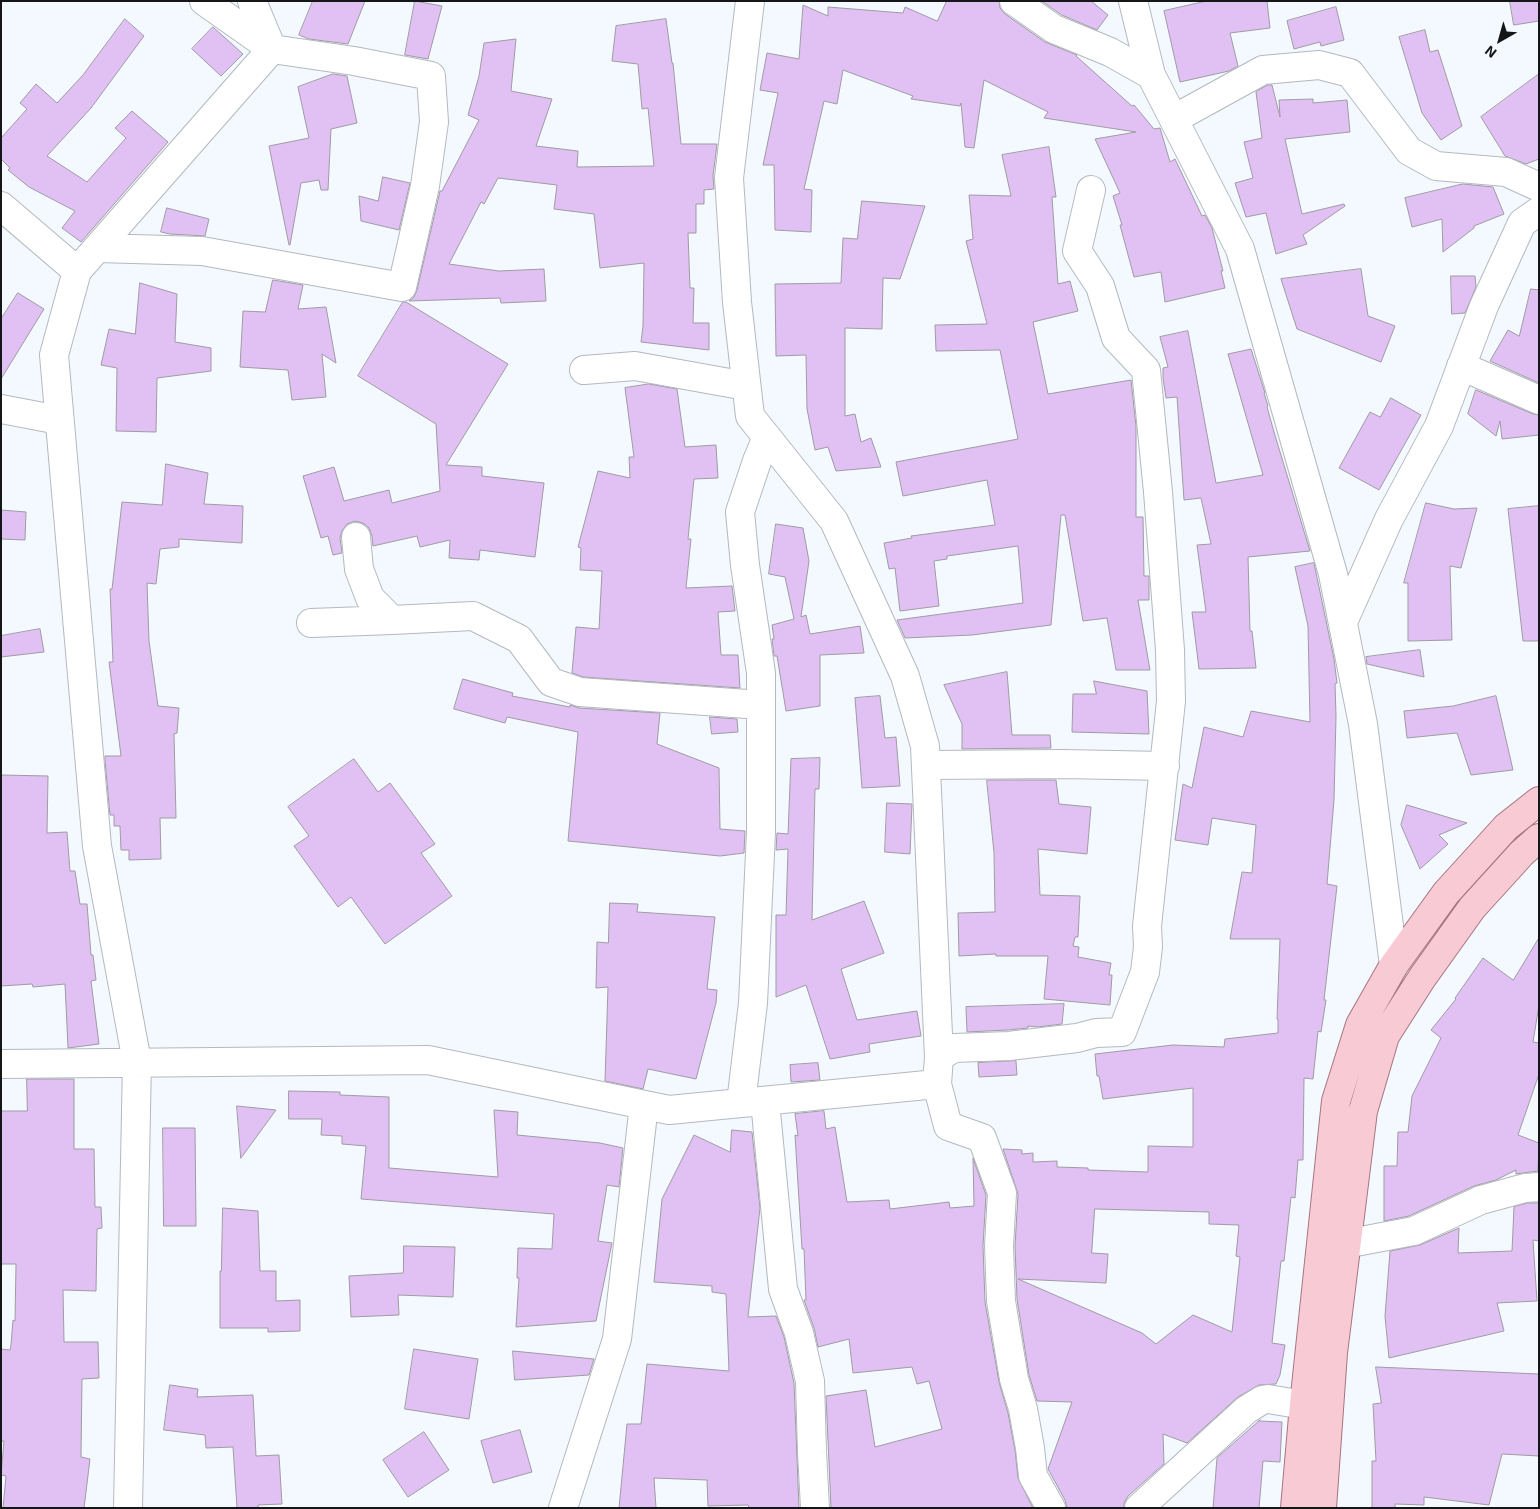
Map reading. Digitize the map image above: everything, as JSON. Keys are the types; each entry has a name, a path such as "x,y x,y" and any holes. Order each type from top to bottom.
{"main road":[{"path":"1322,1508 1321,1351 1336,1101 1360,1025 1394,965 1446,893 1506,827 1539,801"},
{"path":"1295,1508 1304,1405 1321,1351 1345,1244 1363,1111 1385,1036 1422,978 1472,908 1522,853 1539,838"}],"street":[{"path":"98,248 202,251 402,287 425,186 434,122 431,76 354,61 272,49 204,1"},
{"path":"252,1 272,49"},
{"path":"750,1 730,178 737,302 750,416 834,521 905,676 925,746 938,1070 948,1126 982,1138 1002,1193 999,1246 1001,1301 1014,1379 1023,1410 1030,1448 1033,1476 1051,1508"},
{"path":"1014,1 1054,29 1110,52 1151,75"},
{"path":"1133,1 1151,75 1240,249 1333,574 1363,724 1394,965"},
{"path":"128,1508 138,1062 97,846 54,355 77,271 272,49"},
{"path":"1174,119 1263,70 1320,65 1350,73 1409,151 1436,166 1506,172 1539,187"},
{"path":"1,1064 428,1060 669,1110 753,1102 938,1070 954,1048 1009,1046 1077,1038 1096,1032 1122,1032 1145,972 1148,947 1147,926 1171,700 1170,650 1158,492 1146,370 1116,338 1100,286 1077,251 1091,190"},
{"path":"1,206 77,271"},
{"path":"1343,622 1388,519 1439,426 1484,306 1522,223 1539,211"},
{"path":"584,370 635,366 746,386"},
{"path":"1461,366 1539,400"},
{"path":"1,410 60,420"},
{"path":"767,437 740,512 745,565 761,673 761,832 753,993 753,1102 783,1289 799,1333 810,1381 815,1508"},
{"path":"356,537 359,569 370,598 392,620"},
{"path":"311,623 473,616 519,639 551,682 580,692 761,705"},
{"path":"926,765 1063,764 1164,766"},
{"path":"563,1508 617,1339 644,1105"},
{"path":"1345,1244 1414,1232 1481,1200 1525,1188 1539,1187"},
{"path":"1139,1508 1246,1410 1262,1400 1268,1399 1304,1405"}],"building":[{"path":"313,1 365,1 348,44 309,39 299,35"},
{"path":"415,1 442,6 428,59 405,55"},
{"path":"947,1 999,1 1000,8 1005,14 1045,42 1077,55 1132,106 1134,105 1154,129 1160,128 1170,162 1175,159 1202,216 1205,215 1212,228 1223,271 1221,271 1225,288 1165,302 1161,272 1134,277 1113,196 1120,193 1095,139 1136,132 1044,118 1048,112 984,80 974,148 965,147 961,103 960,106 911,99 913,96 843,70 837,104 824,101 804,189 812,190 811,232 775,230 774,165 763,165 778,93 760,90 767,53 799,59 803,5 828,16 828,7 903,13 905,7 937,21"},
{"path":"1042,1 1091,1 1108,15 1097,30 1062,15"},
{"path":"1207,1 1267,1 1270,28 1230,33 1238,66 1229,71 1180,82 1164,11"},
{"path":"1510,1 1539,1 1539,21 1514,25"},
{"path":"1336,7 1344,40 1321,46 1320,42 1294,49 1287,21"},
{"path":"125,19 144,36 91,108 47,156 87,182 126,138 115,128 132,111 168,142 81,242 62,228 75,211 29,187 8,170 10,168 1,159 1,138 27,109 20,103 36,84 57,103 83,75"},
{"path":"666,19 673,63 681,144 717,144 713,176 714,189 704,190 704,204 696,204 696,233 688,233 690,288 694,288 693,323 709,323 709,350 641,342 644,263 600,268 594,214 554,209 557,185 498,178 484,204 481,202 449,264 499,271 544,269 546,301 501,303 500,298 409,301 414,297 417,290 440,191 442,191 479,120 468,115 479,76 484,43 516,39 511,91 552,99 536,146 578,151 577,167 654,166 648,108 642,109 638,64 612,61 616,26"},
{"path":"213,27 243,54 221,76 192,49"},
{"path":"1425,30 1430,52 1438,50 1462,126 1441,140 1422,113 1399,37"},
{"path":"333,74 347,76 357,123 331,129 328,190 321,190 319,180 301,183 289,245 269,146 309,138 298,87"},
{"path":"1539,74 1539,159 1526,164 1505,156 1481,117"},
{"path":"1268,85 1272,85 1280,117 1279,100 1313,99 1313,103 1347,100 1350,132 1285,139 1302,214 1344,204 1345,206 1303,235 1307,244 1276,254 1266,213 1246,217 1235,183 1253,178 1244,142 1262,138 1256,92"},
{"path":"1049,147 1056,197 1052,197 1058,284 1070,281 1078,311 1033,322 1048,394 1131,380 1136,426 1136,517 1143,517 1144,576 1149,576 1149,600 1138,600 1150,670 1116,670 1107,618 1083,621 1065,515 1061,515 1051,625 972,635 905,638 897,620 1023,603 1018,546 947,556 947,559 934,561 939,606 900,611 895,568 889,569 884,543 912,538 911,536 995,525 987,480 903,496 896,462 1018,439 1000,350 936,351 935,325 987,324 966,241 973,239 969,195 1011,196 1002,155"},
{"path":"383,177 410,183 399,230 361,221 359,196 378,201"},
{"path":"1463,184 1493,187 1504,214 1474,226 1474,228 1443,252 1442,219 1412,227 1405,198"},
{"path":"862,201 925,206 900,279 883,278 882,329 845,328 845,416 855,414 861,442 871,438 881,467 836,471 828,447 815,450 807,409 806,355 776,356 775,284 841,283 843,238 857,239"},
{"path":"167,208 209,219 205,236 161,232"},
{"path":"1361,269 1368,316 1395,326 1381,362 1297,329 1281,279"},
{"path":"1451,276 1475,276 1476,287 1465,313 1452,314"},
{"path":"273,280 303,285 298,309 326,307 336,363 322,354 326,397 292,400 288,370 240,367 243,311 265,312"},
{"path":"140,283 177,294 175,342 211,348 211,371 157,378 156,432 116,431 117,368 101,365 109,329 135,334"},
{"path":"1531,289 1539,290 1539,383 1490,361 1508,330 1519,336"},
{"path":"18,293 44,309 1,379 1,319"},
{"path":"403,302 406,302 508,364 446,465 482,467 482,476 544,483 535,557 480,550 479,560 449,558 450,540 420,547 417,536 373,546 369,528 363,523 355,521 347,524 342,531 340,538 342,553 333,555 328,536 321,538 303,476 334,467 344,501 389,490 392,503 440,491 436,424 358,376"},
{"path":"1188,331 1216,483 1263,475 1228,354 1251,349 1310,551 1248,557 1250,631 1252,631 1256,668 1199,669 1192,612 1206,612 1197,545 1211,544 1201,498 1184,500 1177,397 1166,398 1163,368 1168,367 1160,337"},
{"path":"649,384 677,389 685,447 716,445 718,478 694,479 688,539 691,539 686,588 732,586 735,611 718,612 721,655 738,655 740,688 583,677 572,673 576,627 599,629 602,571 580,570 581,548 578,547 598,471 630,478 629,457 634,457 625,388"},
{"path":"1476,390 1539,415 1539,435 1502,439 1500,421 1496,436 1468,414"},
{"path":"1391,398 1421,415 1379,490 1339,468 1370,412 1380,417"},
{"path":"166,464 208,473 204,504 243,506 242,543 179,539 179,547 160,549 156,584 147,583 149,641 158,706 179,708 177,733 174,734 176,818 160,818 161,859 129,860 129,850 121,850 120,826 114,826 114,815 110,815 105,761 105,756 121,756 109,662 113,662 110,589 112,589 122,502 162,505"},
{"path":"1426,503 1454,509 1477,508 1461,568 1450,566 1452,640 1408,641 1408,583 1404,583"},
{"path":"1539,506 1539,641 1523,641 1508,509"},
{"path":"1,510 26,512 25,540 1,539"},
{"path":"776,524 803,528 809,561 801,617 806,615 810,634 860,626 864,653 820,655 820,706 786,711 777,656 774,656 772,625 794,619 785,577 769,574"},
{"path":"1314,563 1334,659 1337,683 1335,684 1334,800 1327,884 1337,886 1324,1000 1326,1000 1321,1032 1318,1031 1313,1079 1304,1078 1303,1160 1298,1160 1295,1198 1291,1197 1284,1261 1281,1261 1272,1343 1285,1345 1280,1375 1276,1384 1259,1385 1238,1397 1187,1443 1163,1434 1164,1464 1128,1496 1124,1503 1124,1508 1067,1508 1065,1500 1048,1469 1072,1402 1037,1401 1029,1375 1017,1299 1015,1246 1018,1194 1003,1149 1022,1150 1022,1154 1033,1153 1033,1162 1057,1161 1057,1167 1148,1172 1148,1146 1193,1147 1193,1088 1103,1099 1099,1076 1097,1076 1095,1054 1173,1045 1224,1047 1225,1039 1278,1033 1280,939 1230,939 1242,872 1252,873 1256,825 1212,818 1208,845 1175,840 1183,784 1192,788 1204,727 1243,737 1251,711 1310,722 1308,626 1295,567","holes":["1095,1209 1209,1212 1209,1224 1239,1225 1236,1256 1240,1257 1232,1332 1193,1315 1156,1344 1142,1333 1018,1279 1106,1283 1108,1254 1092,1253"]},
{"path":"40,629 44,652 1,657 1,636"},
{"path":"1420,650 1424,677 1367,664 1366,657"},
{"path":"1007,672 1012,735 1050,735 1051,748 962,749 962,724 944,685"},
{"path":"463,679 513,693 512,696 570,707 570,705 579,708 660,713 657,744 719,768 720,829 745,831 744,853 720,856 568,841 578,732 507,717 505,723 454,709"},
{"path":"1094,681 1147,691 1149,734 1072,732 1073,694 1096,694"},
{"path":"880,696 885,738 896,737 900,786 862,788 855,698"},
{"path":"1496,696 1513,770 1471,775 1457,733 1407,738 1404,711 1453,706"},
{"path":"710,717 737,719 738,732 712,734"},
{"path":"820,758 819,789 815,789 812,920 864,901 884,953 841,969 857,1020 917,1011 921,1036 869,1044 870,1052 830,1059 806,985 776,997 776,915 786,915 788,849 776,850 777,833 788,834 791,759"},
{"path":"354,759 378,792 390,783 435,844 421,853 452,896 385,944 351,897 338,907 294,846 309,836 288,807"},
{"path":"1,775 48,776 47,833 67,832 70,871 75,871 80,904 87,904 91,955 93,955 96,980 91,981 99,1044 68,1048 65,984 33,987 32,984 1,986"},
{"path":"987,780 1056,780 1059,804 1091,807 1087,854 1038,849 1040,895 1080,896 1078,937 1075,937 1073,946 1079,947 1078,957 1111,963 1109,975 1112,975 1110,1005 1044,999 1048,956 996,956 996,954 959,956 958,913 995,912 994,853"},
{"path":"887,803 912,804 910,854 885,852"},
{"path":"1407,805 1467,823 1439,835 1448,844 1420,869 1401,825"},
{"path":"610,903 638,904 637,912 715,917 707,989 717,990 716,1003 696,1079 648,1069 643,1089 605,1081 608,987 596,988 597,942 608,943"},
{"path":"1539,938 1539,1005 1533,1042 1539,1043 1539,1074 1518,1135 1539,1143 1538,1171 1516,1174 1516,1170 1496,1180 1474,1186 1409,1216 1384,1221 1384,1166 1397,1166 1398,1132 1408,1132 1412,1096 1441,1038 1431,1030 1456,999 1483,958 1513,980"},
{"path":"1064,1004 1062,1024 967,1032 966,1007"},
{"path":"1016,1061 1017,1075 979,1077 978,1063"},
{"path":"818,1063 820,1080 791,1082 790,1065"},
{"path":"27,1079 74,1079 74,1149 94,1149 95,1207 101,1207 102,1228 97,1229 96,1291 63,1290 64,1342 98,1342 99,1378 82,1379 81,1457 90,1459 84,1508 3,1508 6,1476 1,1475 4,1441 1,1441 1,1349 10,1350 11,1345 13,1320 15,1321 16,1264 1,1264 1,1111 27,1111"},
{"path":"289,1091 340,1092 340,1095 389,1097 389,1168 498,1177 494,1110 518,1112 517,1135 600,1143 623,1148 619,1187 607,1185 598,1241 612,1243 596,1321 516,1327 519,1278 517,1278 518,1248 552,1249 554,1214 361,1199 366,1146 342,1144 342,1136 321,1135 322,1119 289,1119"},
{"path":"237,1106 276,1110 241,1158"},
{"path":"824,1111 826,1129 835,1127 847,1202 889,1200 890,1209 949,1202 950,1208 974,1206 973,1158 986,1195 983,1246 985,1302 999,1382 1008,1413 1015,1450 1018,1478 1033,1508 831,1508 826,1396 866,1390 875,1447 942,1429 929,1381 917,1384 912,1367 853,1373 849,1339 818,1347 814,1328 804,1300 806,1300 804,1249 802,1249 795,1135 798,1136 795,1114"},
{"path":"163,1128 195,1128 196,1226 164,1226"},
{"path":"732,1130 752,1132 760,1208 748,1317 776,1316 784,1337 794,1383 799,1508 749,1508 748,1505 708,1506 707,1480 654,1478 656,1508 619,1508 627,1424 641,1424 647,1364 729,1371 726,1294 712,1292 712,1286 654,1282 662,1199 694,1135 730,1152"},
{"path":"1528,1203 1539,1203 1539,1241 1533,1240 1537,1301 1497,1303 1504,1331 1389,1358 1385,1316 1390,1251 1420,1245 1459,1228 1458,1253 1512,1251 1514,1207"},
{"path":"223,1208 258,1211 260,1271 276,1271 276,1301 300,1300 300,1331 268,1332 268,1328 220,1328"},
{"path":"404,1246 455,1247 453,1297 398,1295 399,1315 351,1317 349,1276 403,1273"},
{"path":"414,1349 478,1359 469,1419 405,1409"},
{"path":"513,1351 594,1359 589,1375 515,1380"},
{"path":"1376,1367 1539,1374 1539,1456 1502,1454 1489,1505 1424,1497 1424,1505 1395,1504 1395,1508 1372,1508 1372,1461 1376,1461 1373,1404 1381,1403"},
{"path":"170,1385 198,1389 197,1397 253,1395 256,1456 279,1455 282,1504 258,1505 258,1508 237,1508 233,1447 206,1448 205,1435 164,1430"},
{"path":"1260,1420 1282,1422 1280,1462 1263,1461 1259,1508 1213,1508 1217,1458"},
{"path":"520,1430 532,1472 493,1483 481,1441"},
{"path":"424,1432 449,1470 408,1497 383,1460"}]}
